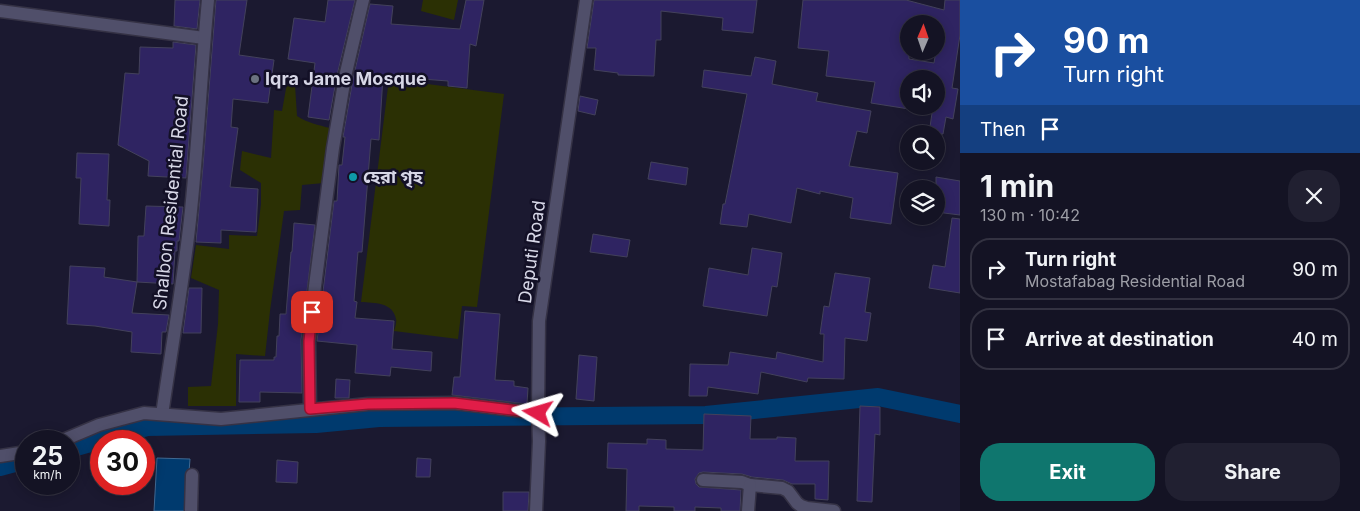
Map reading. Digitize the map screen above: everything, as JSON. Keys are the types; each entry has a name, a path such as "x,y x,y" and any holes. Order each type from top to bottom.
{"street":[{"name":"Shalbon Residential Road","path":"164,408 190,222 199,130 208,0"},
{"path":"310,409 309,341 333,148 345,77 363,0"},
{"name":"Deputi Road","path":"536,511 539,441 540,320 586,0"},
{"path":"0,11 204,38"},
{"path":"80,433 100,425 144,413 221,420 368,404 454,403 538,413"},
{"path":"0,456 15,454"},
{"path":"191,511 192,475"},
{"path":"703,480 742,482 750,485 782,488 788,491 796,503 801,506 834,511"},
{"path":"748,511 750,485"}],"green space":[{"path":"423,0 458,0 454,20 421,11"},
{"path":"389,79 504,94 477,307 462,306 458,339 394,331 396,320 391,309 382,304 361,302"},
{"path":"287,83 295,85 297,116 309,122 330,128 324,183 302,185 300,210 284,211 265,356 236,354 236,406 188,406 188,387 211,386 218,324 219,290 191,278 196,245 229,249 229,235 257,236 261,204 261,183 240,170 242,151 271,158 274,110 282,111"}],"water":[{"path":"157,458 190,459 186,511 154,511"}],"building":[{"path":"175,0 200,0 197,29 174,26"},
{"path":"216,0 247,0 239,55 274,60 268,103 233,99 231,127 238,128 230,187 258,189 256,232 221,230 221,243 196,242"},
{"path":"328,0 355,0 337,75 329,120 308,117 315,63 288,59 294,18 325,22"},
{"path":"466,0 484,0 476,46 470,44 467,88 448,86 448,81 383,76 379,140 371,139 362,252 358,252 354,301 357,302 355,318 394,321 392,349 432,352 431,371 391,367 390,376 355,373 357,345 317,341 334,201 337,201 339,165 342,165 345,137 343,137 353,79 370,4 393,6 391,24 460,29"},
{"path":"594,0 757,0 753,33 722,30 723,18 661,11 661,40 656,40 654,76 618,75 618,73 594,70 596,48 587,48"},
{"path":"803,0 906,0 944,10 945,0 960,0 960,35 952,88 958,89 953,119 946,117 945,125 930,125 932,115 945,115 945,70 900,70 900,108 871,103 875,82 826,76 829,51 798,48"},
{"path":"173,42 196,45 186,178 148,176 149,161 118,145 125,73 139,74 140,47 173,48"},
{"path":"755,57 776,61 772,84 818,93 816,101 871,111 867,133 857,131 849,166 898,173 891,224 850,218 853,198 820,191 820,194 797,188 791,223 749,214 747,227 720,224 747,94 702,87 704,70 751,76"},
{"path":"580,96 598,100 595,115 578,111"},
{"path":"77,153 109,154 107,200 110,200 109,226 79,224 81,178 76,178"},
{"path":"651,162 688,168 686,185 648,179"},
{"path":"936,177 960,181 960,215 945,213 945,180 936,180"},
{"path":"146,206 183,207 179,241 177,241 177,251 175,251 173,284 137,282 138,236 144,236"},
{"path":"952,218 960,219 960,293 929,288 933,265 945,267"},
{"path":"294,223 315,225 301,340 302,393 260,392 260,402 239,402 240,360 274,360 274,357 276,357 280,314 286,314"},
{"path":"593,234 630,240 627,257 590,252"},
{"path":"752,248 782,253 777,287 772,286 767,316 703,306 709,268 748,275"},
{"path":"70,266 105,268 104,277 137,282 132,313 169,315 166,332 162,332 161,354 131,352 132,332 67,324"},
{"path":"835,273 870,278 865,312 871,313 867,341 845,338 844,379 808,378 807,382 761,372 758,394 708,387 707,396 689,396 690,364 728,365 730,352 776,359 777,352 823,362 824,334 820,334 824,306 829,307"},
{"path":"189,288 202,288 201,333 183,333"},
{"path":"465,311 500,314 495,380 514,381 514,386 528,388 527,404 452,395 454,377 460,377"},
{"path":"579,355 597,357 594,401 576,399"},
{"path":"336,379 350,380 349,398 335,398"},
{"path":"860,406 880,407 880,435 875,434 872,502 857,501"},
{"path":"704,414 751,416 750,439 796,438 795,461 829,461 828,500 815,499 815,484 792,484 783,480 752,477 742,474 703,472 699,473 695,479 699,487 741,490 740,511 721,511 721,508 695,507 695,511 674,511 674,507 639,506 639,511 626,511 627,469 607,468 608,443 647,444 647,439 666,440 666,449 703,450"},
{"path":"417,458 431,459 430,477 416,477"},
{"path":"277,460 298,462 297,483 276,482"},
{"path":"503,492 529,492 528,511 503,511"}],"waterway":[{"path":"80,446 147,427 316,424 379,418 706,415 878,397 960,414"},
{"path":"0,467 15,463"}],"place":[{"name":"Iqra Jame Mosque","path":"255,79"},
{"name":"হেরা গৃহ","path":"353,177"}],"route":[{"path":"312,312 309,341 310,409 368,404 454,403 538,413"}]}
